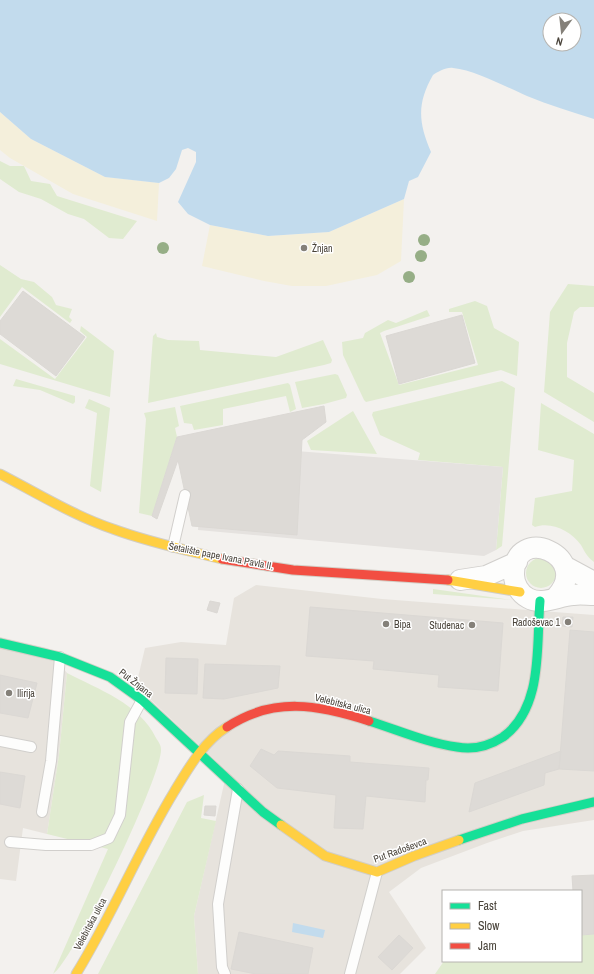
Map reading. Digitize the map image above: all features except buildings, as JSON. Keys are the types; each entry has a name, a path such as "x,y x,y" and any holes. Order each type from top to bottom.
{"street":[{"name":"Šetalište pape Ivana Pavla II.","path":"0,474 57,504 112,529 173,547 228,560 293,570 457,581 520,592 526,597 548,599"},
{"name":"Šetalište pape Ivana Pavla II.","path":"457,581 486,576 517,562 528,550 544,547 552,549 559,554 568,568 594,582"},
{"path":"517,562 514,577 520,592"},
{"path":"548,599 567,584 568,568"},
{"path":"548,599 574,594 594,595"},
{"name":"Velebitska ulica","path":"76,974 164,808 198,753 217,733 235,722 263,710 283,706 305,706 331,711 446,745 467,748 484,746 500,739 512,731 530,699 548,599"},
{"name":"Put Žnjana","path":"0,643 60,657 110,677 142,700 198,753"},
{"name":"Put Radoševca","path":"198,753 263,812 325,856 377,872 414,856 522,819 594,802"}],"lane":[{"path":"173,547 185,495"},
{"path":"42,812 51,761 60,657"},
{"path":"10,842 46,845 91,845 109,838 120,815 130,722 142,700"},
{"path":"0,741 31,747"},
{"path":"225,974 222,967 218,904 238,789"},
{"path":"350,974 377,872"}],"shaded area":[{"path":"204,444 503,467 496,550 484,556 198,530"},
{"path":"256,585 382,599 594,615 594,820 523,831 487,843 421,868 389,892 426,948 400,974 198,974 194,916 227,771 136,686 145,648 181,642 226,645 234,598"},
{"path":"0,637 47,648 67,673 59,755 47,834 23,828 16,881 0,879"}],"green space":[{"path":"0,161 10,166 24,166 31,181 50,184 57,196 137,221 123,239 109,238 84,219 68,214 41,199 19,192 0,179"},
{"path":"0,265 21,279 34,282 52,297 56,305 72,309 69,317 72,320 70,323 22,287 0,317"},
{"path":"568,284 594,286 594,307 580,307 574,312 567,343 567,377 594,393 594,422 544,392 550,312"},
{"path":"475,301 487,306 494,328 519,342 517,376 501,370 366,402 364,400 343,355 342,342 363,338 365,333 388,320 396,323 427,310 430,316 380,333 399,385 478,365 462,312 449,312 449,309"},
{"path":"81,326 114,351 110,397 0,364 0,339 55,379 87,337 80,331"},
{"path":"156,333 157,337 168,340 199,341 200,350 276,357 323,340 332,360 331,363 324,365 148,403 153,336"},
{"path":"335,374 338,375 347,395 346,398 302,408 295,382"},
{"path":"16,379 75,396 75,402 73,404 40,390 13,386"},
{"path":"502,381 515,388 502,546 496,550 503,467 418,460 420,453 380,435 372,415 373,412"},
{"path":"288,383 290,385 296,409 290,412 286,396 223,409 223,425 194,430 192,424 184,423 180,406"},
{"path":"89,399 110,408 101,492 90,486 97,413 85,408"},
{"path":"541,403 594,434 594,562 572,535 554,526 541,525 535,527 532,525 535,498 572,491 574,460 538,450"},
{"path":"175,407 179,426 175,428 177,437 152,516 139,513 146,419 144,413"},
{"path":"353,411 377,454 311,450 307,441"},
{"path":"541,558 551,563 556,573 551,583 541,588 531,583 526,573 531,563"},
{"path":"433,589 512,600 433,594"},
{"path":"67,673 105,692 129,707 149,726 161,749 158,765 148,793 115,866 79,937 63,962 53,974 108,849 47,834 59,755"},
{"path":"204,795 201,818 216,821 194,916 198,974 98,974 187,802"},
{"path":"594,934 594,974 435,974 443,962 582,962 582,935"}],"sand":[{"path":"0,112 31,139 105,177 159,183 157,221 73,194 10,158 0,150"},
{"name":"Žnjan","path":"404,199 401,261 377,275 326,286 292,286 202,266 210,225 268,236 329,232"}],"water":[{"path":"0,0 594,0 594,119 527,96 490,79 462,69 448,68 442,70 433,75 424,95 422,104 422,122 431,152 418,177 409,181 404,199 329,232 268,236 210,225 188,214 178,202 196,162 196,152 188,148 182,150 176,169 169,178 159,183 105,177 31,139 0,112"},
{"path":"293,923 325,930 323,938 292,932"}],"traffic: fast":[{"path":"369,721 424,739 463,748 492,743 503,737 516,724 526,709 532,692 537,655 540,601"},
{"path":"0,643 60,657 110,677 142,700 263,812 281,825"},
{"path":"459,840 522,819 594,802"}],"traffic: slow":[{"path":"0,474 98,524 153,542 222,559"},
{"path":"448,580 520,592"},
{"path":"76,974 179,783 203,748 218,733 227,727"},
{"path":"281,825 325,856 377,872 414,856 459,840"}],"traffic: jam":[{"path":"222,559 293,570 448,580"},
{"path":"227,727 245,717 262,711 279,707 297,706 332,711 369,721"}],"place":[{"name":"Žnjan","path":"304,248"},
{"name":"Radoševac 1","path":"568,622"},
{"name":"Bipa","path":"386,624"},
{"name":"Studenac","path":"472,625"},
{"name":"Ilirija","path":"9,693"}]}
